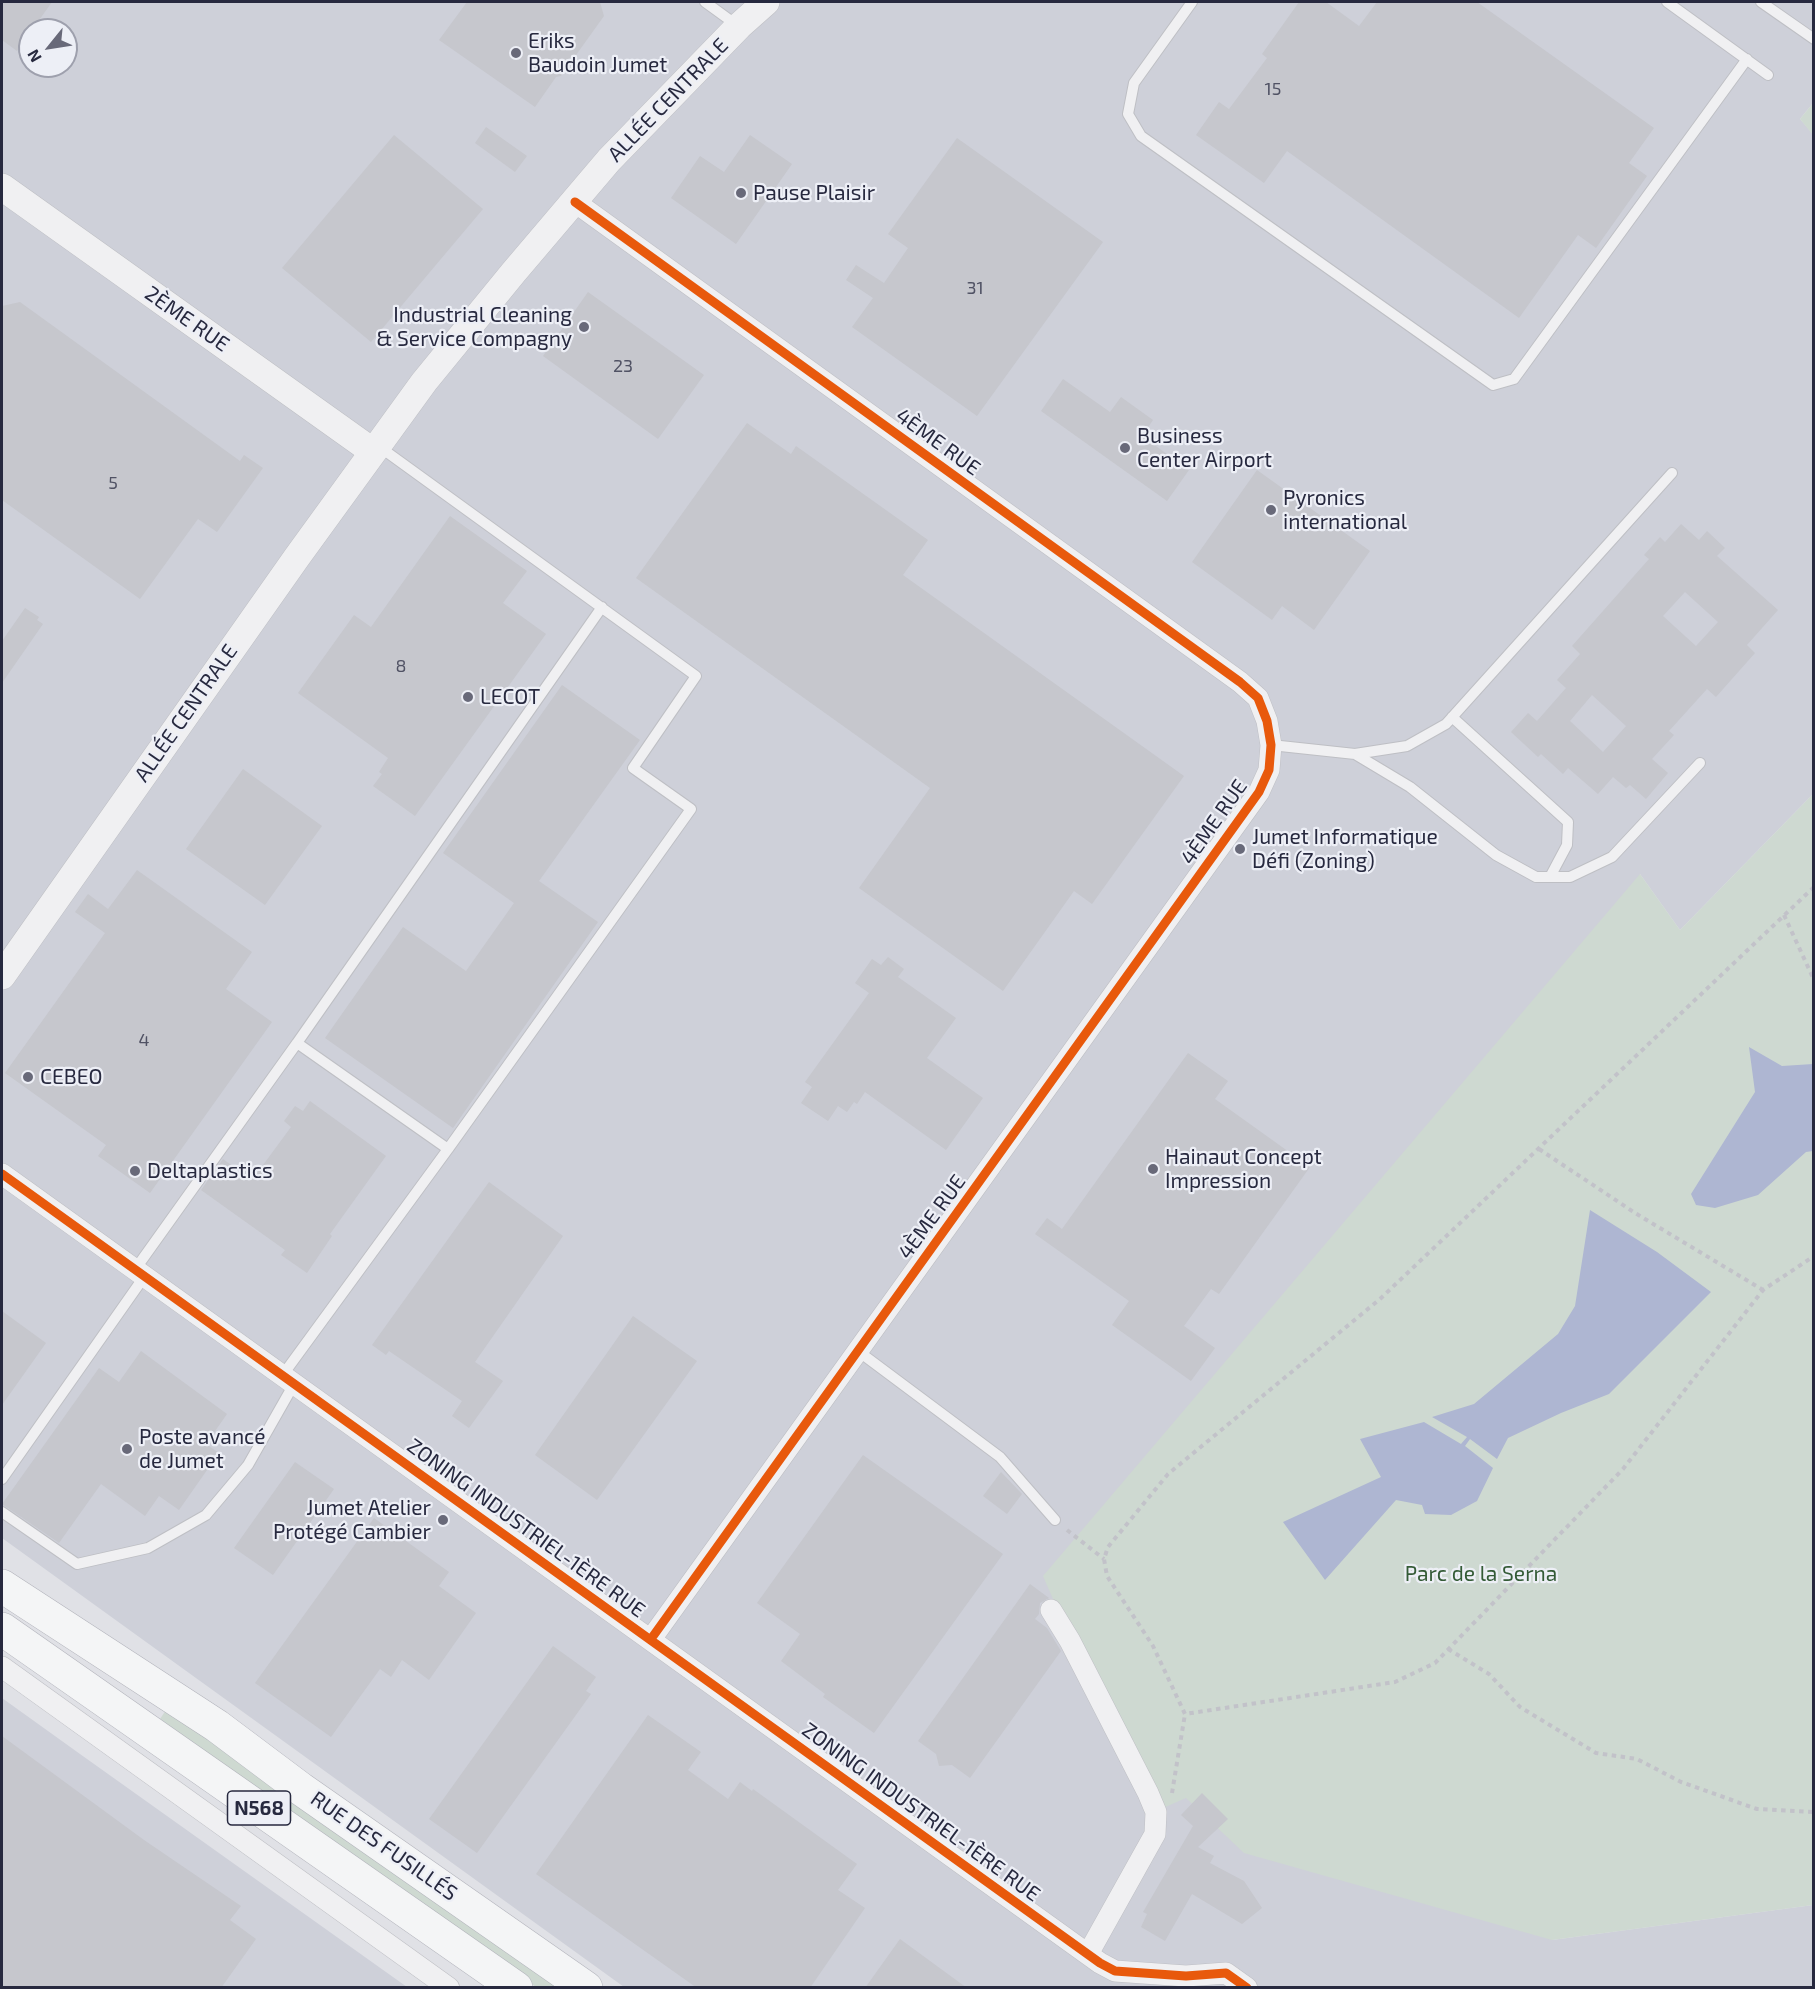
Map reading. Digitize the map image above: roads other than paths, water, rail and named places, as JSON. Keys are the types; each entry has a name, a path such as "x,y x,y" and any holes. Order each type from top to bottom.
{"highway":[{"name":"RUE DES FUSILLÉS","path":"2,1586 184,1704 586,1988"},
{"name":"RUE DES FUSILLÉS","path":"2,1629 516,1988"}],"street":[{"name":"ALLÉE CENTRALE","path":"2,976 424,382 609,160 739,26 766,2"},
{"name":"2ÈME RUE","path":"2,188 375,448"},
{"name":"4ÈME RUE","path":"575,202 1240,682 1258,698 1267,721 1271,745 1269,770 1259,792 651,1639"},
{"name":"ZONING INDUSTRIEL-1ÈRE RUE","path":"2,1174 651,1639 1088,1954 1119,1979"},
{"path":"1050,1610 1070,1641 1156,1812 1155,1834 1088,1954"},
{"path":"2,1667 449,1988"},
{"path":"1119,1979 1226,1973 1247,1988"}],"lane":[{"path":"705,2 739,26"},
{"path":"1667,2 1768,75"},
{"path":"1761,2 1814,39"},
{"path":"1187,3 1134,83 1128,114 1141,136 1493,384 1514,380 1747,59"},
{"path":"2,1512 77,1564 148,1548 206,1515 248,1465 288,1380 448,1149 691,809 633,768 696,676 602,607 375,448"},
{"path":"1271,745 1354,754 1407,746 1446,724 1672,473"},
{"path":"2,1479 297,1043 602,607"},
{"path":"1452,717 1568,822 1567,845 1550,877"},
{"path":"1354,754 1410,787 1496,855 1536,877 1570,878 1612,857 1700,763"},
{"path":"297,1043 448,1149"},
{"path":"858,1351 1000,1457 1055,1520"}],"water":[{"path":"1749,1047 1782,1066 1813,1064 1813,1151 1806,1152 1758,1195 1715,1208 1696,1205 1691,1194 1755,1092"},
{"path":"1590,1210 1657,1252 1711,1292 1609,1394 1508,1438 1497,1459 1470,1439 1465,1446 1493,1468 1477,1501 1451,1515 1425,1514 1422,1505 1396,1500 1325,1580 1283,1522 1381,1477 1360,1439 1424,1422 1461,1444 1467,1437 1432,1417 1474,1404 1558,1334 1575,1306"}],"place":[{"name":"Eriks Baudoin Jumet","path":"516,53"},
{"name":"Pause Plaisir","path":"741,193"},
{"name":"Industrial Cleaning & Service Compagny","path":"584,327"},
{"name":"Business Center Airport","path":"1125,448"},
{"name":"Pyronics international","path":"1271,510"},
{"name":"LECOT","path":"468,697"},
{"name":"Jumet Informatique Défi (Zoning)","path":"1240,849"},
{"name":"CEBEO","path":"28,1077"},
{"name":"Hainaut Concept Impression","path":"1153,1169"},
{"name":"Deltaplastics","path":"135,1171"},
{"name":"Poste avancé de Jumet","path":"127,1449"},
{"name":"Jumet Atelier Protégé Cambier","path":"443,1520"}],"park label":[{"name":"Parc de la Serna","path":"1481,1574"}]}
